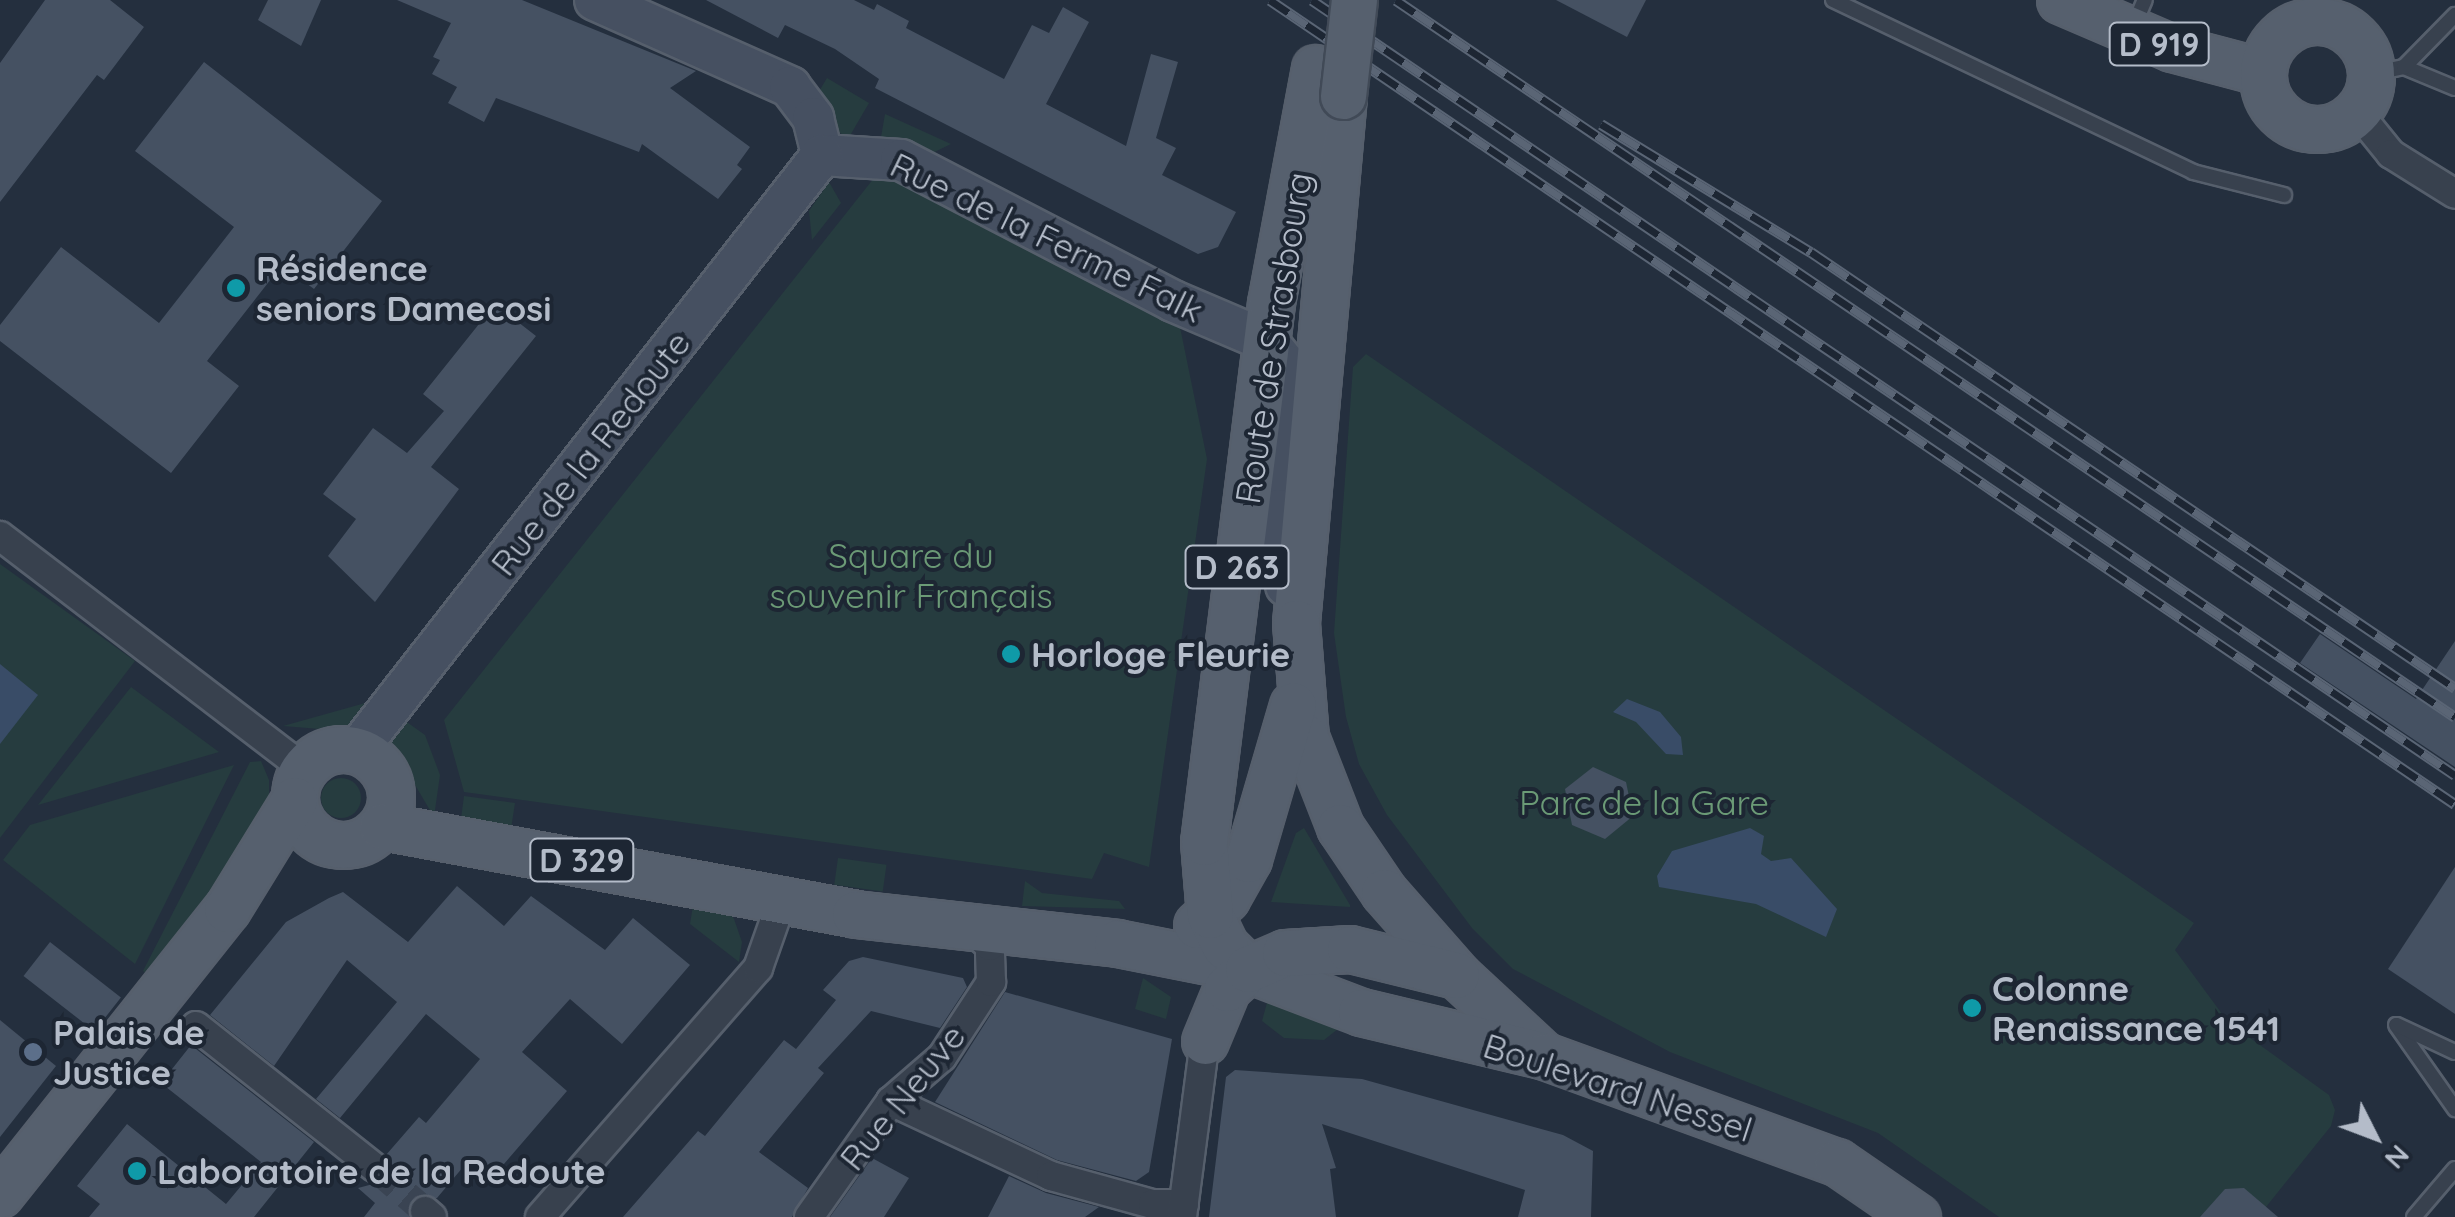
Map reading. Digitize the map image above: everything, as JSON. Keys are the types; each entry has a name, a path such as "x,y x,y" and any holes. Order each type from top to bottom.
{"main road":[{"name":"Route de Strasbourg","path":"1323,0 1329,82 1296,624 1297,688 1305,737 1340,827 1384,892 1458,976 1545,1056"},
{"name":"Route de Strasbourg","path":"1248,969 1225,946 1210,915 1204,869 1208,793 1266,341 1329,82 1354,0"},
{"name":"D 919","path":"2060,0 2138,17 2262,72"},
{"path":"2353,13 2378,84 2332,128 2302,128 2273,108 2262,72 2274,40 2288,28 2353,13"},
{"name":"Route de Strasbourg","path":"1117,944 1166,939 1210,915 1238,880 1257,837 1297,688"},
{"path":"0,1194 227,909 299,784 325,752 357,750 380,766 390,785 390,808 382,826 366,840 332,845 286,861 227,909"},
{"path":"299,784 301,823 332,845"},
{"name":"D 329","path":"382,826 782,900 1117,944 1248,969"},
{"path":"1204,1041 1220,998 1248,969 1284,953 1331,948 1389,956 1458,976"},
{"name":"Boulevard Nessel","path":"1248,969 1362,1012 1545,1056 1837,1162 1917,1217"}],"street":[{"path":"595,0 790,88 814,118 822,155"},
{"path":"2378,84 2391,154 2455,194"},
{"name":"Rue de la Ferme Falk","path":"822,155 901,160 1174,301 1266,341"},
{"name":"Rue de la Redoute","path":"357,750 822,155"},
{"path":"1266,341 1287,366 1279,510 1296,624"},
{"path":"0,536 299,784"},
{"path":"540,1217 758,968 782,900"},
{"name":"Rue Neuve","path":"809,1217 891,1101 942,1056 991,982 990,946 968,927"},
{"path":"196,1026 375,1168"},
{"path":"891,1101 1052,1176 1182,1211 1204,1041"}],"lane":[{"path":"1832,0 2177,165 2284,195"},
{"path":"2378,84 2455,15"},
{"path":"2378,84 2455,88"},
{"path":"2455,1052 2396,1025 2455,1108"},
{"path":"2414,1217 2451,1173 2455,1156"}],"green space":[{"path":"827,78 869,103 848,139 834,128 818,93"},
{"path":"885,114 951,144 920,159 880,143"},
{"name":"Square du souvenir Français","path":"878,173 1180,327 1207,459 1149,867 1104,853 1092,879 464,792 444,720"},
{"path":"829,182 841,203 812,240 809,211"},
{"name":"Parc de la Gare","path":"1366,354 2194,923 2175,950 2228,1022 2329,1095 2335,1110 2331,1126 2258,1217 1999,1217 1878,1133 1670,1052 1513,969 1472,928 1387,815 1359,764 1346,717 1334,633 1353,367"},
{"path":"0,564 135,661 0,838"},
{"path":"131,687 219,752 38,805"},
{"path":"376,700 358,722 332,730 283,726"},
{"path":"404,720 425,735 440,775 434,817 389,741"},
{"path":"261,761 269,780 269,817 149,976 143,971 250,762"},
{"path":"234,765 135,964 3,860 30,825"},
{"path":"341,778 355,784 361,798 355,812 341,818 327,812 321,798 327,784"},
{"path":"464,796 515,803 511,829 460,826"},
{"path":"1304,828 1350,907 1271,902 1296,833"},
{"path":"838,858 887,865 883,892 834,885"},
{"path":"1025,881 1042,893 1119,901 1125,909 1022,906"},
{"path":"695,893 726,907 734,919 742,942 739,962 690,924"},
{"path":"1143,978 1171,997 1166,1019 1135,1009"},
{"path":"1268,999 1343,1025 1324,1040 1284,1038 1262,1021"}],"water":[{"path":"0,664 38,695 0,744"},
{"path":"1627,699 1660,712 1681,737 1683,755 1666,754 1636,722 1613,712"},
{"path":"1750,828 1764,836 1761,854 1771,861 1791,858 1837,909 1826,937 1756,904 1659,887 1657,876 1672,851"}],"building":[{"path":"45,0 110,0 144,27 104,80 97,75 0,202 0,63"},
{"path":"268,0 321,0 301,46 258,20"},
{"path":"397,0 522,0 696,71 670,88 750,147 737,165 742,169 718,199 642,144 639,152 496,98 484,122 448,103 457,87 432,74 440,60 433,57 451,23"},
{"path":"706,0 854,0 874,10 877,4 909,21 906,28 1004,79 1032,25 1049,33 1063,7 1089,22 1046,104 1126,146 1151,54 1178,62 1156,138 1176,148 1162,175 1236,212 1218,247 1198,254 875,88 879,79 835,49 785,25 778,38"},
{"path":"1556,0 1646,0 1627,37"},
{"path":"204,62 382,201 314,289 282,265 207,361 239,386 171,473 0,341 0,325 61,247 159,323 234,227 135,151"},
{"path":"495,304 536,336 431,467 459,489 375,602 328,556 356,519 323,494 373,428 407,453 444,411 423,394"},
{"path":"2320,634 2416,699 2455,641 2455,767 2300,663"},
{"path":"1593,767 1626,782 1633,816 1605,839 1572,825 1565,789"},
{"path":"2455,867 2455,1014 2388,969"},
{"path":"457,886 504,926 531,896 605,950 633,918 690,965 622,1044 570,999 522,1052 567,1091 491,1179 469,1160 437,1198 412,1199 409,1217 364,1217 375,1203 358,1188 388,1180 392,1170 386,1155 419,1117 426,1123 480,1059 426,1014 340,1118 316,1099 397,1002 347,960 274,1066 210,1015 286,922 329,898 343,892 408,942"},
{"path":"50,942 121,997 94,1031 24,976"},
{"path":"863,957 963,978 967,987 940,1028 871,1011 818,1068 824,1073 759,1152 808,1188 792,1217 623,1217 698,1131 705,1136 784,1040 796,1049 836,1000 823,990 849,961"},
{"path":"1005,992 1172,1039 1149,1172 1136,1181 1057,1160 935,1102"},
{"path":"0,1020 56,1066 0,1137"},
{"path":"191,1045 314,1142 254,1217 89,1217 100,1204 77,1186 127,1124 226,1204 261,1162 161,1083"},
{"path":"1235,1070 1362,1079 1563,1135 1593,1151 1591,1217 1518,1217 1525,1190 1322,1124 1336,1168 1330,1169 1336,1217 1209,1217 1226,1077"},
{"path":"872,1158 909,1178 884,1217 830,1217"},
{"path":"1009,1176 1046,1193 1099,1207 1085,1217 988,1217"},
{"path":"2244,1188 2278,1217 2200,1217 2225,1189"}],"tunnel":[{"path":"375,1168 425,1211"}],"railway":[{"path":"1270,0 2455,804"},
{"path":"1312,0 2455,775"},
{"path":"1396,0 2455,717"},
{"path":"1601,124 1811,252 2455,688"}],"place":[{"name":"Résidence seniors Damecosi","path":"236,288"},
{"name":"Horloge Fleurie","path":"1011,654"},
{"name":"Colonne Renaissance 1541","path":"1972,1008"},
{"name":"Palais de Justice","path":"33,1052"},
{"name":"Laboratoire de la Redoute","path":"137,1171"}]}
